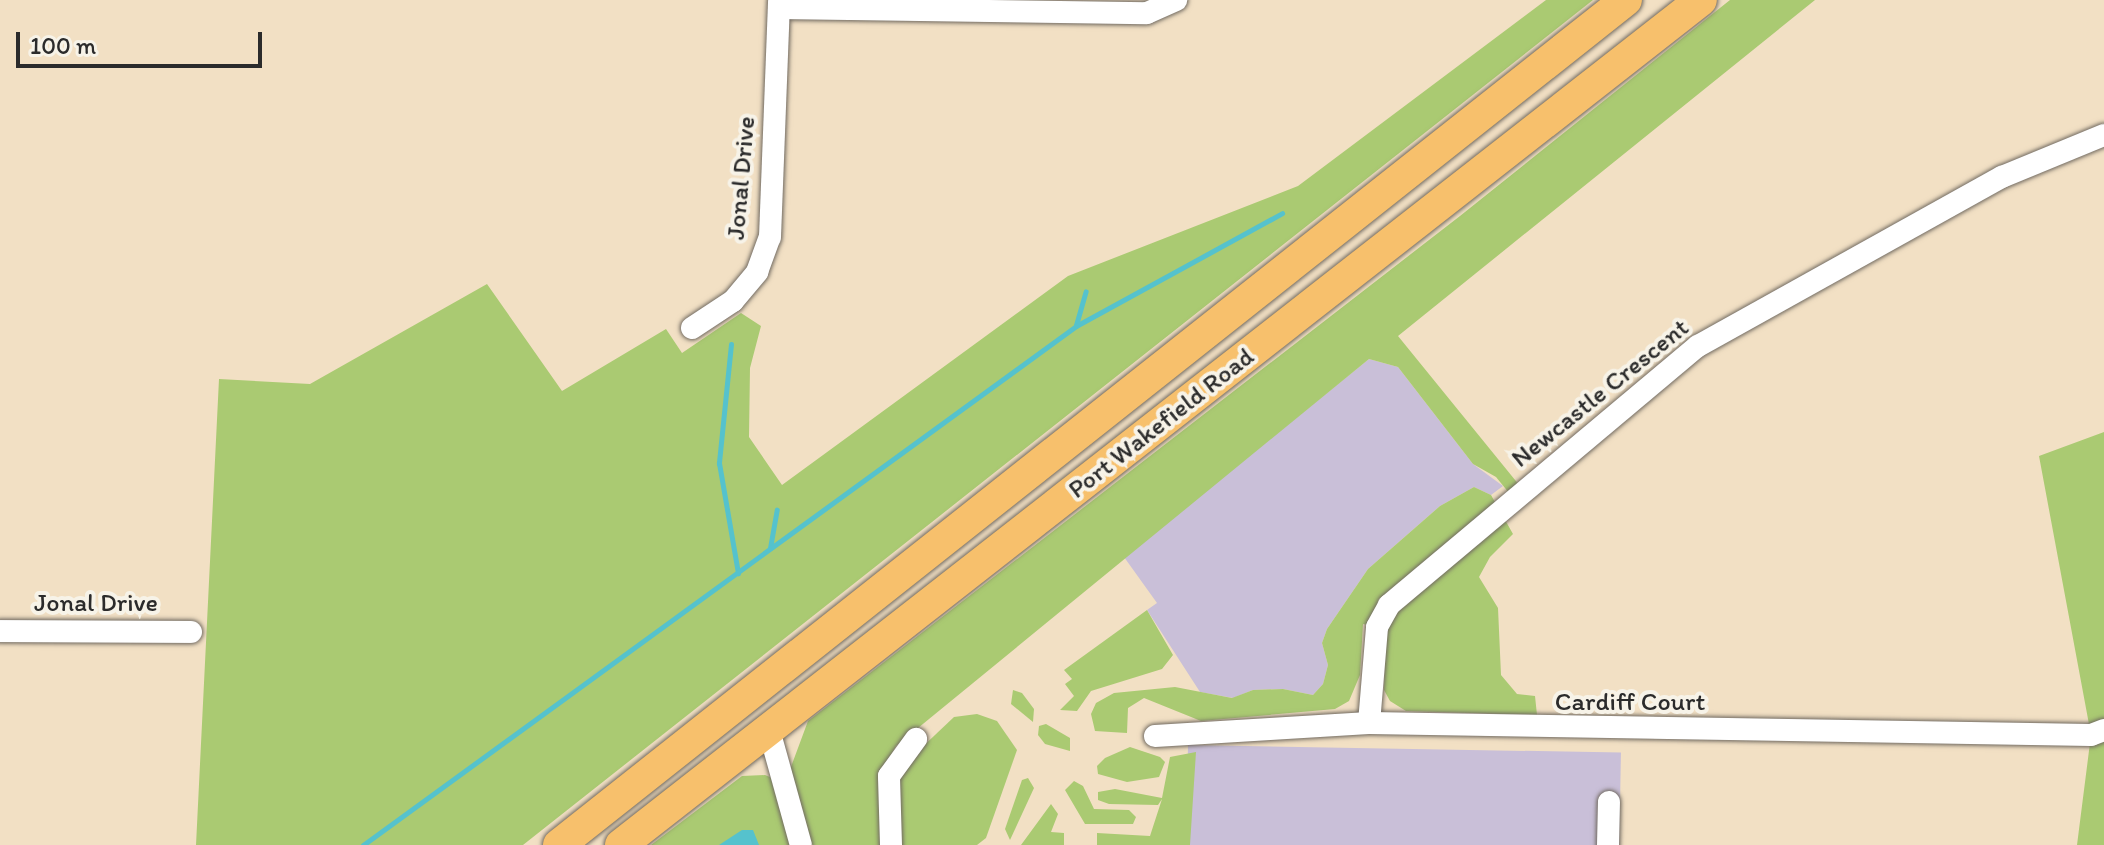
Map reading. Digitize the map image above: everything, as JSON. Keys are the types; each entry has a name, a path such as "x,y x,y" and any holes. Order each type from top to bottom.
{"highway":[{"name":"Port Wakefield Road","path":"559,845 1626,0"},
{"name":"Port Wakefield Road","path":"621,845 1701,0"}],"street":[{"path":"779,4 1147,13 1176,0"},
{"name":"Jonal Drive","path":"692,328 741,291 757,272 770,237 779,4"},
{"name":"Newcastle Crescent","path":"1369,723 1377,627 1389,605 1698,346 2002,177 2104,135"},
{"name":"Jonal Drive","path":"0,631 191,632"},
{"name":"Cardiff Court","path":"1155,736 1369,723 2091,735 2104,730"},
{"path":"769,730 801,845"},
{"path":"891,845 889,776 916,739"},
{"path":"1608,845 1609,802"}],"shaded area":[{"path":"1369,359 1398,367 1473,464 1503,486 1491,495 1474,487 1440,506 1368,569 1327,629 1322,643 1328,665 1323,684 1313,695 1283,689 1253,690 1233,698 1200,692 1147,610 1157,603 1124,557"},
{"path":"1188,745 1621,753 1619,845 1186,845"}],"green space":[{"path":"1546,0 1593,0 523,845 196,845 219,379 310,384 487,284 562,391 666,329 682,353 741,313 761,326 750,368 749,437 782,485 1068,276 1298,186"},
{"path":"1730,0 1815,0 1398,336 1524,491 1514,499 1496,477 1473,464 1398,367 1369,359 896,746 886,764 883,845 651,845 742,776 765,775 785,783 808,721 1460,216"},
{"path":"2104,432 2104,845 2077,845 2091,735 2039,456"},
{"path":"1474,487 1491,495 1513,534 1490,557 1479,577 1498,608 1501,675 1517,694 1535,696 1537,715 1406,711 1390,701 1384,690 1385,647 1377,627 1363,624 1360,675 1349,701 1335,709 1201,721 1144,698 1128,708 1127,733 1095,731 1091,714 1096,703 1114,693 1175,687 1232,698 1253,690 1283,689 1313,695 1323,684 1328,665 1322,643 1327,629 1368,569 1440,506"},
{"path":"1147,610 1173,655 1162,669 1091,691 1077,711 1060,710 1074,696 1065,684 1072,679 1064,670"},
{"path":"1013,690 1022,693 1034,709 1033,722 1011,704"},
{"path":"977,714 997,721 1017,750 986,838 977,845 896,845 898,770 954,717"},
{"path":"1046,724 1070,738 1070,751 1045,744 1038,735 1039,726"},
{"path":"1130,747 1160,757 1165,762 1159,777 1127,782 1098,774 1097,766 1105,758"},
{"path":"1196,752 1190,845 1097,845 1097,833 1150,836 1162,799 1158,805 1109,804 1098,800 1098,792 1115,789 1162,798 1170,757"},
{"path":"1028,778 1034,788 1010,840 1005,829 1022,780"},
{"path":"1074,781 1083,786 1094,809 1129,810 1136,817 1133,824 1085,824 1065,790"},
{"path":"1051,804 1058,814 1051,832 1064,833 1064,845 1021,845"}],"water":[{"path":"742,830 753,830 759,845 719,845"}],"waterway":[{"path":"363,845 1076,326 1282,213"},
{"path":"1076,325 1086,291"},
{"path":"731,344 719,463 738,573"},
{"path":"770,548 777,510"}]}
